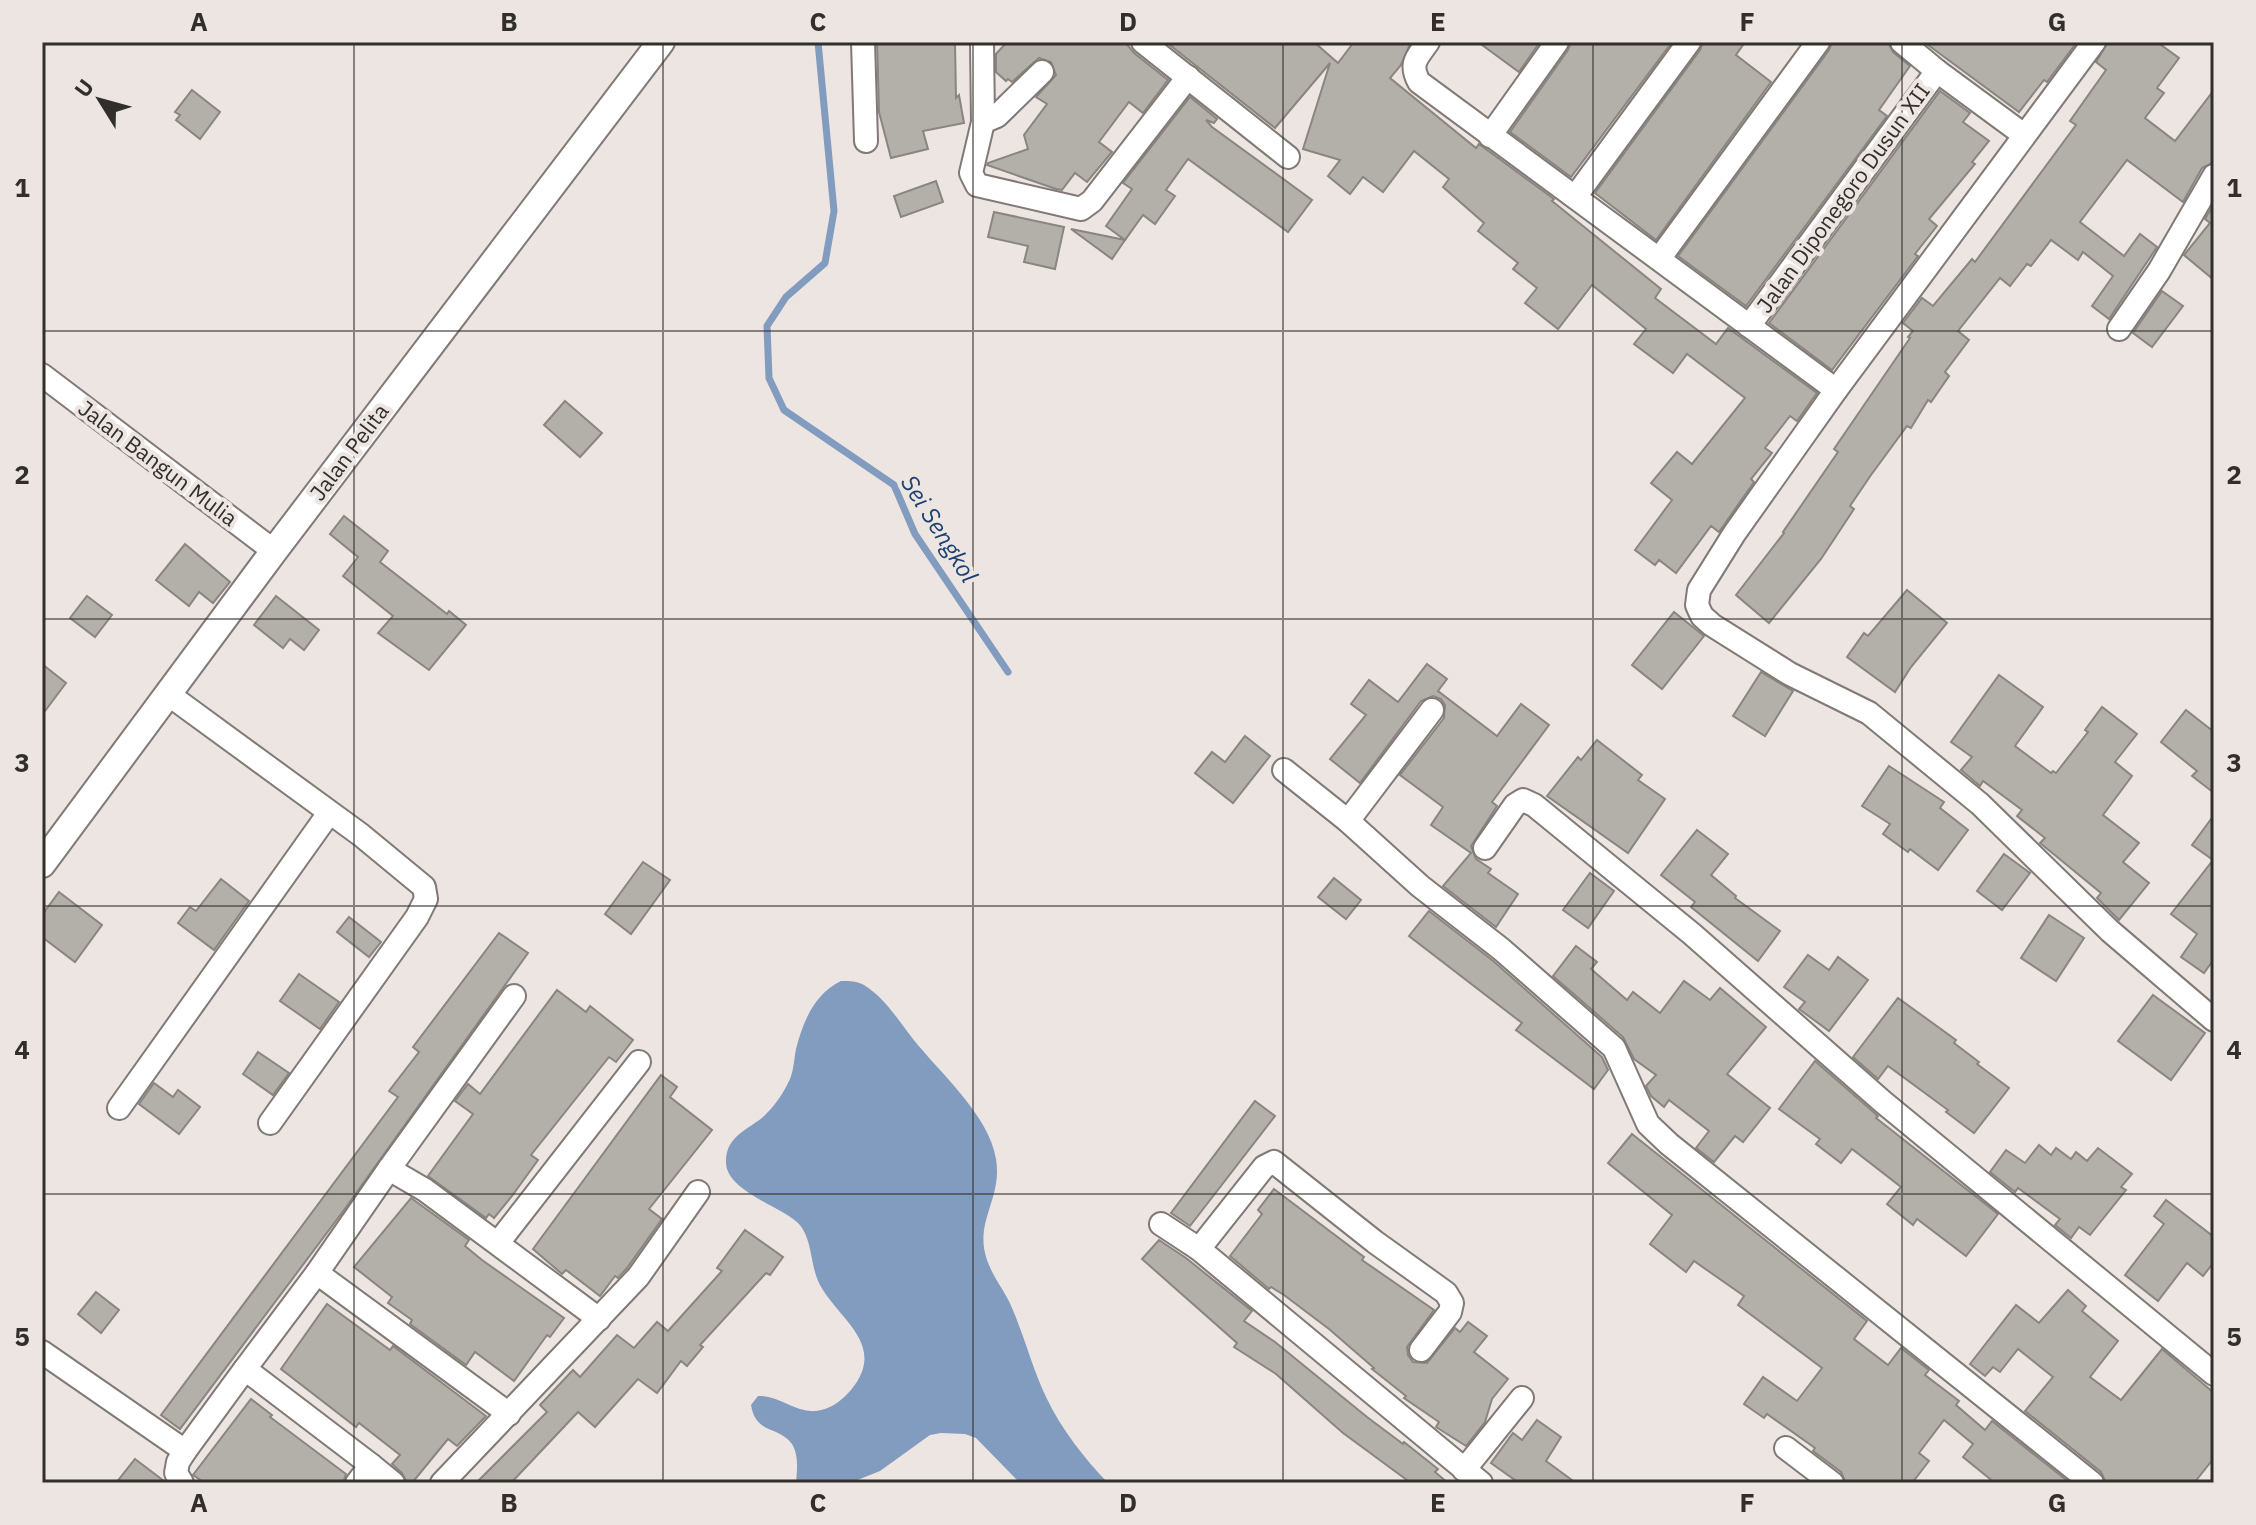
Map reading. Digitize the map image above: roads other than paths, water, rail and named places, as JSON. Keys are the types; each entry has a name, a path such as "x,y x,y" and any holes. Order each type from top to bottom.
{"street":[{"name":"Jalan Pelita","path":"42,864 274,551 661,42"},
{"path":"863,42 866,141"},
{"path":"982,42 983,122 971,173 977,185 1081,209 1092,201 1188,77"},
{"path":"1143,42 1288,157"},
{"path":"1428,42 1415,60 1413,71 1419,82 1836,390"},
{"path":"1490,136 1557,42"},
{"path":"1575,197 1689,42"},
{"path":"1659,259 1818,42"},
{"path":"1902,42 2024,135"},
{"path":"2094,42 1836,390 1707,576 1699,590 1697,605 1702,616 1712,625 1790,674 1869,713 1980,804 2110,931 2214,1020"},
{"name":"Jalan Diponegoro Dusun XII","path":"1749,326 1937,71"},
{"path":"983,122 997,116 1042,72"},
{"path":"2119,329 2159,271 2214,176"},
{"name":"Jalan Bangun Mulia","path":"42,375 274,551"},
{"path":"168,694 424,887 426,899 401,941 270,1123"},
{"path":"1348,821 1432,710"},
{"path":"1284,770 1348,821 1420,886 1501,949 1614,1048 1648,1124 1669,1144 2092,1483"},
{"path":"1485,848 1515,805 1523,800 1534,805 1692,934 1883,1102 2214,1374"},
{"path":"119,1108 329,813"},
{"path":"182,1483 176,1473 185,1451 317,1273 514,996"},
{"path":"498,1243 639,1062"},
{"path":"1199,1249 1264,1167 1274,1162 1375,1242 1446,1293 1452,1303 1450,1312 1421,1350"},
{"path":"389,1169 425,1190 599,1319"},
{"path":"442,1483 638,1277 698,1192"},
{"path":"1161,1224 1199,1249 1473,1476 1522,1398"},
{"path":"317,1273 509,1414"},
{"path":"42,1352 185,1451"},
{"path":"245,1369 393,1483"},
{"path":"1786,1448 1832,1483"},
{"path":"357,1483 371,1465"}],"water":[{"path":"841,981 861,984 879,997 962,1095 984,1126 992,1143 997,1174 983,1237 989,1265 1012,1308 1037,1377 1053,1410 1074,1443 1108,1483 1020,1483 976,1438 965,1434 941,1433 930,1435 880,1471 850,1483 796,1483 797,1458 792,1444 780,1434 762,1426 754,1415 751,1405 758,1396 809,1411 831,1406 851,1390 861,1374 864,1360 856,1334 820,1285 803,1229 790,1217 744,1190 729,1173 726,1163 730,1145 740,1133 766,1114 782,1093 791,1075 806,1019 824,993"}],"waterway":[{"name":"Sei Sengkol","path":"818,42 834,211 825,263 786,297 767,326 769,378 784,410 894,485 915,534 1008,672"}]}
